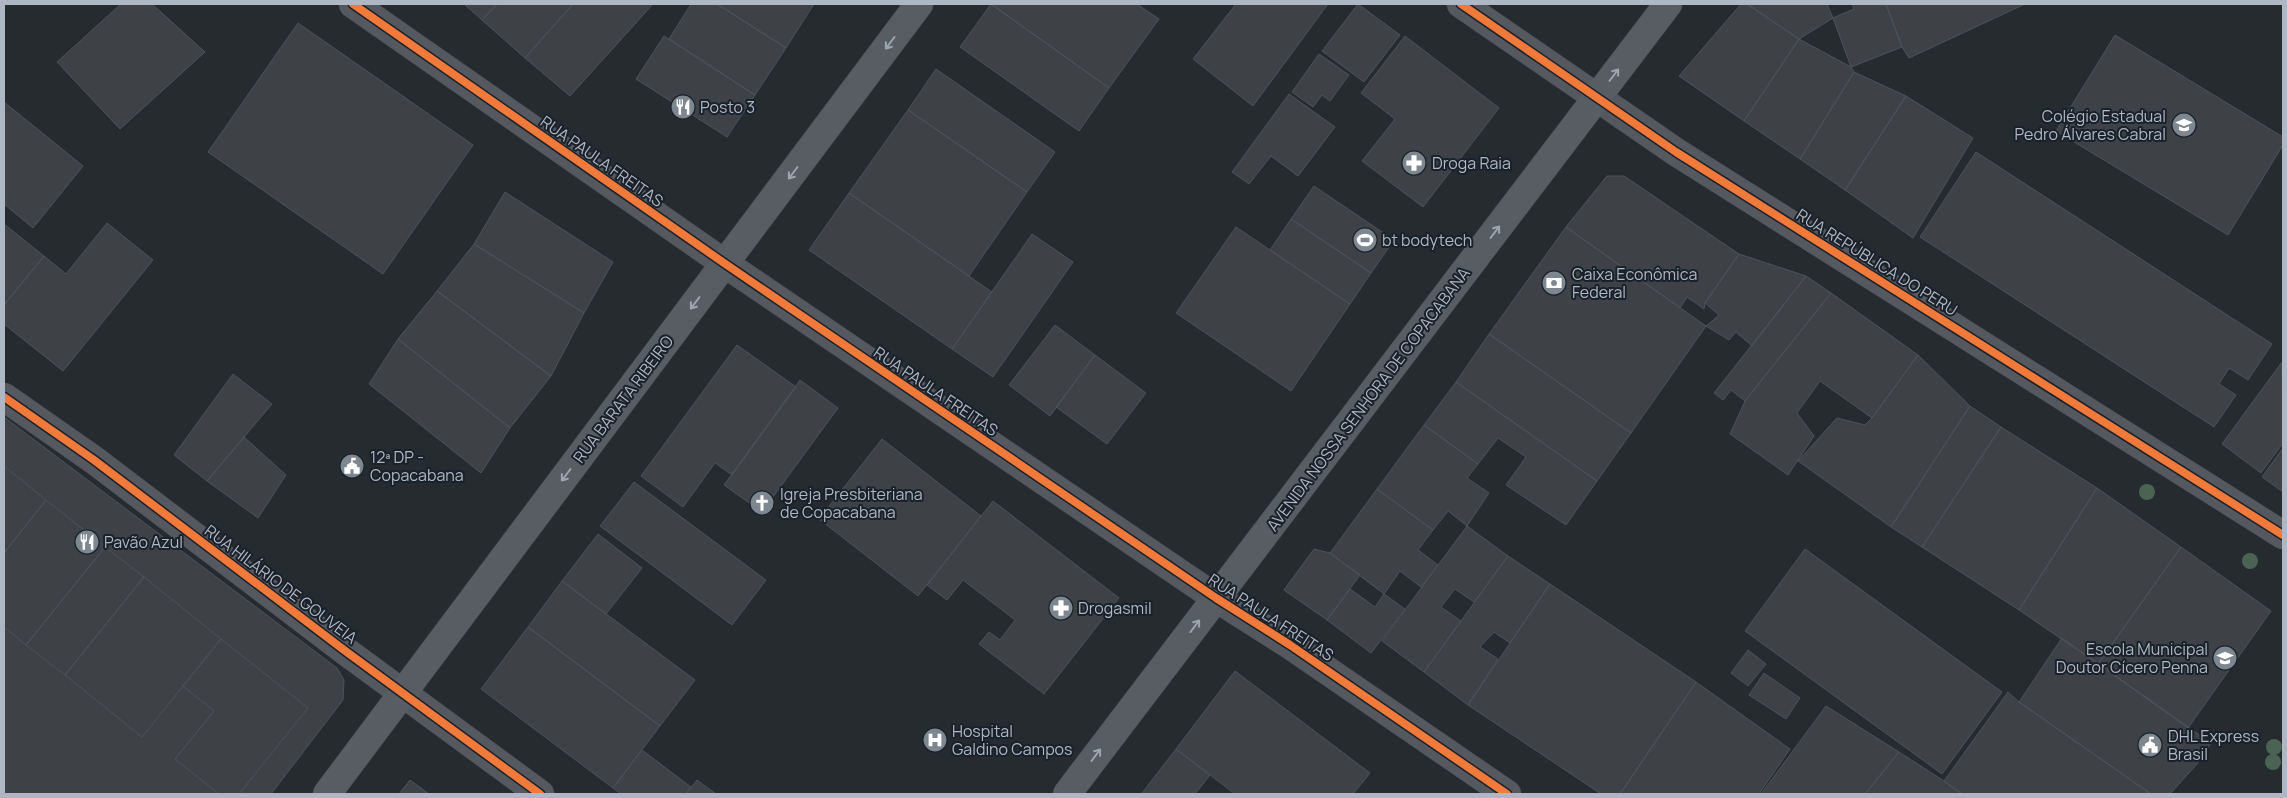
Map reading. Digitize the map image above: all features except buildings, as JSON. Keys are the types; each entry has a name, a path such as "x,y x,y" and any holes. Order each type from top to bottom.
{"main road":[{"name":"RUA BARATA RIBEIRO","path":"327,794 919,4"},
{"name":"AVENIDA NOSSA SENHORA DE COPACABANA","path":"1067,794 1668,4"}],"street":[{"name":"RUA PAULA FREITAS","path":"353,4 724,264 1216,598 1290,645 1507,794"},
{"name":"RUA REPÚBLICA DO PERU","path":"1461,4 1684,157 2283,535"},
{"name":"RUA HILÁRIO DE GOUVEIA","path":"4,397 94,460 540,794"}],"cycle path":[{"path":"353,4 724,263 1216,598 1290,645 1507,794"},
{"path":"1461,4 1676,152 2283,535"},
{"path":"4,397 94,460 344,650 540,794"}],"place":[{"name":"Posto 3","path":"683,107"},
{"name":"Colégio Estadual Pedro Álvares Cabral","path":"2184,125"},
{"name":"Droga Raia","path":"1414,163"},
{"name":"bt bodytech","path":"1365,240"},
{"name":"Caixa Econômica Federal","path":"1554,283"},
{"name":"12ª DP - Copacabana","path":"352,466"},
{"name":"Igreja Presbiteriana de Copacabana","path":"762,503"},
{"name":"Pavão Azul","path":"87,542"},
{"name":"Drogasmil","path":"1061,608"},
{"name":"Escola Municipal Doutor Cícero Penna","path":"2225,658"},
{"name":"Hospital Galdino Campos","path":"935,740"},
{"name":"DHL Express Brasil","path":"2150,745"}]}
